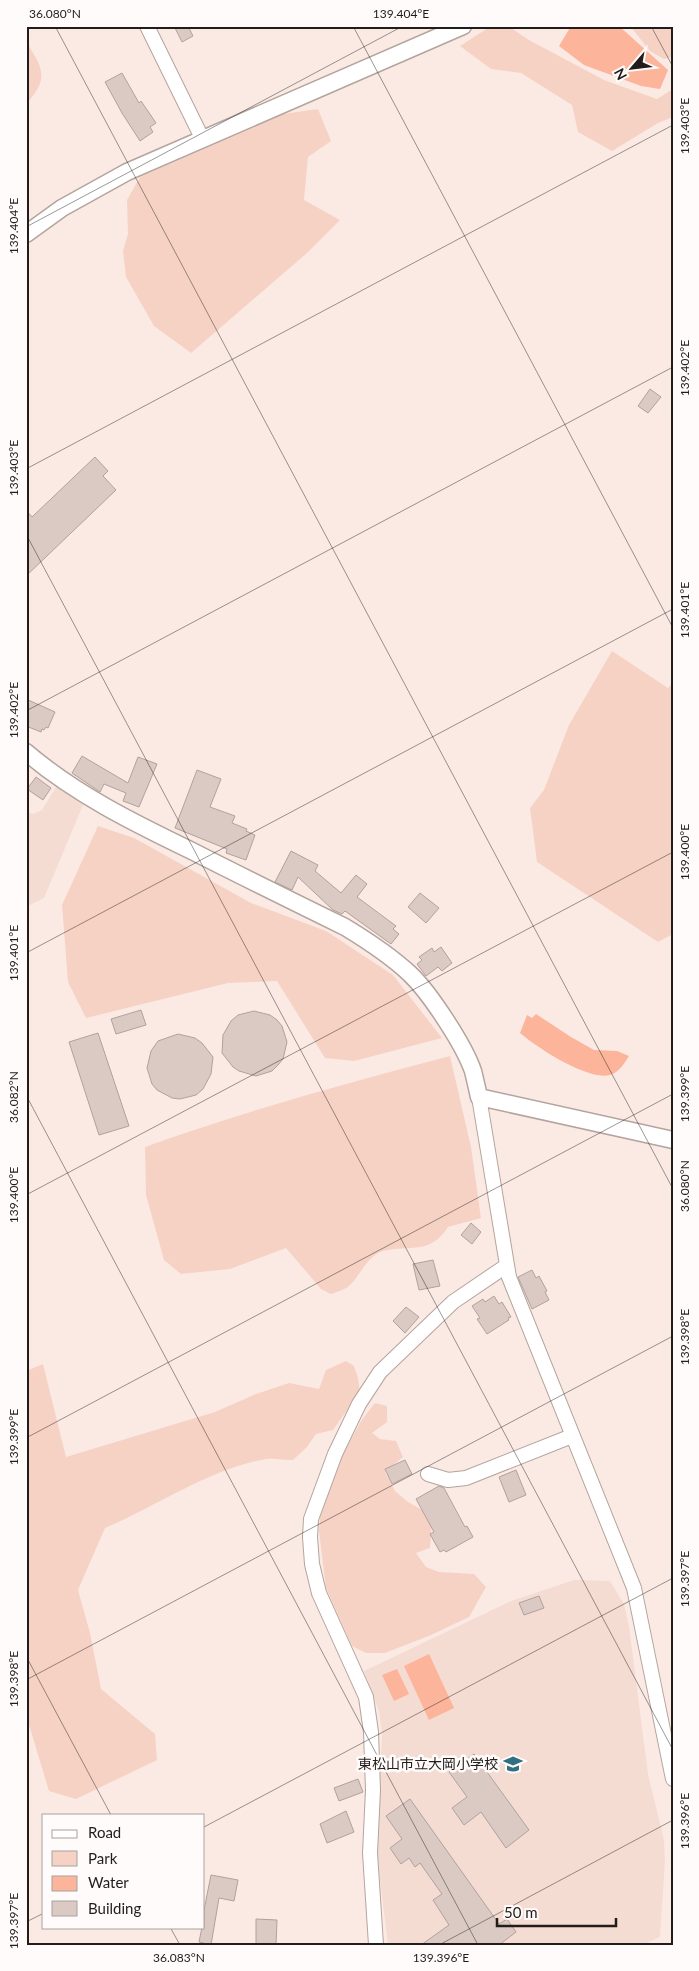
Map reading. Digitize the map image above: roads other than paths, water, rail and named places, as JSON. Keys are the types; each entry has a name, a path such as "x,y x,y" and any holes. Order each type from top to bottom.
{"street":[{"path":"147,26 202,138"},
{"path":"26,234 62,208 127,172 463,26"},
{"path":"26,752 94,801 345,927 370,943 400,965 428,994 457,1040 472,1070 479,1097 505,1243 506,1266 634,1588 673,1779"},
{"path":"479,1097 673,1140"},
{"path":"376,1945 370,1853 373,1790 371,1732 366,1698 319,1593 312,1564 310,1537 312,1519 336,1454 359,1404 380,1372 453,1302 506,1266"},
{"path":"428,1474 448,1480 466,1478 572,1436"}],"water":[{"path":"571,26 619,26 668,70 660,89 641,86 584,65 559,46"},
{"path":"536,1014 594,1050 617,1051 629,1056 619,1070 610,1075 589,1073 576,1068 550,1054 520,1033 527,1015 532,1018"},
{"path":"429,1654 454,1708 429,1720 404,1666"},
{"path":"397,1669 409,1694 394,1701 382,1675"}],"place":[{"name":"東松山市立大岡小学校","path":"513,1764"}]}
